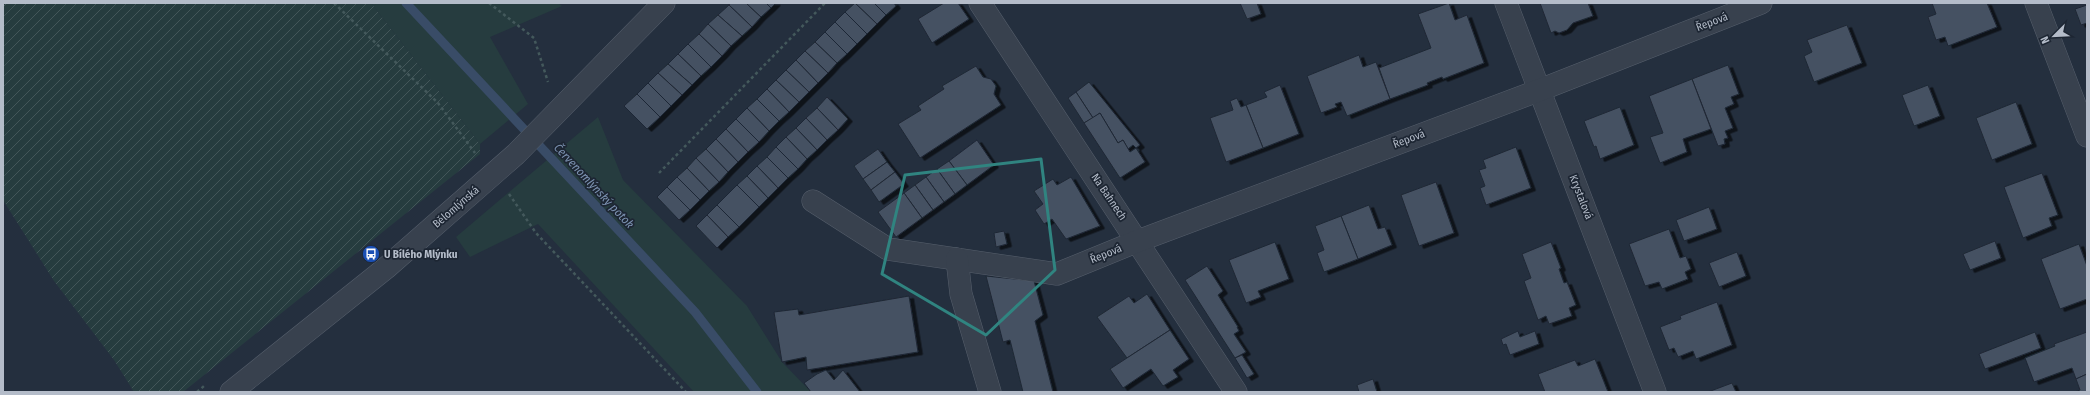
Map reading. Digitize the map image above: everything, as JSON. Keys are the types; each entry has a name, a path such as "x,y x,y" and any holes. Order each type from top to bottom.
{"street":[{"name":"Bělomlýnská","path":"231,392 386,268 516,154 664,3"},
{"name":"Na Bahnech","path":"980,3 1236,392"},
{"name":"Krystalová","path":"1506,3 1655,392"},
{"name":"Řepová","path":"958,260 1057,274 1138,241 1540,90 1761,3"},
{"path":"2036,3 2087,136"},
{"path":"813,201 888,249 958,260 961,294 990,392"}],"path":[{"path":"334,3 438,103 476,153 471,157"},
{"path":"488,3 534,38 558,112"},
{"path":"659,173 825,3"},
{"path":"505,188 536,233 686,392"}],"highlighted area":[{"path":"1041,159 1055,270 986,335 882,274 905,175"}],"green space":[{"path":"3,3 371,3 480,144 480,154 183,392 134,392 114,360 54,281 3,200"},
{"path":"371,3 558,3 562,6 490,37 528,104 480,144"},
{"path":"598,117 623,180 747,306 782,362 811,392 694,392 538,224 470,257 456,237"}],"building":[{"path":"730,3 746,3 761,17 752,27 729,5"},
{"path":"746,3 766,3 771,8 761,17"},
{"path":"766,3 776,3 771,8"},
{"path":"855,3 874,3 886,15 877,24"},
{"path":"855,3 877,24 867,34 845,12"},
{"path":"874,3 894,3 896,6 886,15"},
{"path":"944,3 958,3 969,19 932,43 918,19"},
{"path":"1240,3 1257,3 1261,14 1247,19"},
{"path":"1449,3 1455,20 1467,15 1484,63 1443,79 1442,77 1427,83 1428,85 1390,99 1379,68 1431,48 1418,14"},
{"path":"1540,3 1588,3 1593,16 1573,23 1567,30 1559,33 1555,31 1551,33"},
{"path":"1932,3 1987,3 1997,27 1948,46 1945,37 1936,40 1928,17 1936,14"},
{"path":"729,5 752,27 742,36 718,15"},
{"path":"2087,5 2087,23 2081,25 2075,9"},
{"path":"845,12 867,34 857,44 835,22"},
{"path":"718,15 742,36 731,46 708,24"},
{"path":"835,22 857,44 847,54 825,32"},
{"path":"708,24 731,46 722,56 699,34"},
{"path":"1847,25 1862,63 1814,82 1804,56 1812,52 1807,40"},
{"path":"825,32 847,54 837,63 815,42"},
{"path":"699,34 722,56 711,67 688,44"},
{"path":"815,42 837,63 828,73 805,51"},
{"path":"688,44 711,67 701,76 678,54"},
{"path":"805,51 828,73 818,83 796,60"},
{"path":"678,54 701,76 692,85 668,64"},
{"path":"1359,55 1363,67 1376,62 1390,99 1347,116 1341,102 1335,104 1337,107 1321,113 1307,76"},
{"path":"796,60 818,83 809,92 786,70"},
{"path":"668,64 692,85 682,95 658,73"},
{"path":"1728,65 1739,94 1731,97 1734,104 1725,108 1733,128 1725,131 1728,138 1724,139 1725,144 1718,146 1692,79"},
{"path":"976,66 983,77 991,79 996,86 994,94 1001,105 920,158 898,124 921,110 918,106 944,89 942,86"},
{"path":"786,70 809,92 799,102 776,80"},
{"path":"658,73 682,95 671,106 648,83"},
{"path":"1692,79 1711,129 1683,139 1687,152 1660,163 1650,137 1663,133 1649,96"},
{"path":"776,80 799,102 789,112 767,89"},
{"path":"1089,82 1140,145 1136,148 1133,145 1128,149 1123,140 1118,143 1100,113 1093,118 1076,92"},
{"path":"648,83 671,106 660,117 637,94"},
{"path":"1280,85 1299,134 1263,148 1246,105 1267,97 1264,92"},
{"path":"1928,85 1940,116 1914,126 1902,95"},
{"path":"767,89 789,112 779,121 757,99"},
{"path":"1076,92 1093,118 1084,123 1068,98"},
{"path":"637,94 660,117 647,129 624,106"},
{"path":"827,97 848,119 838,130 817,108"},
{"path":"1237,98 1241,107 1246,105 1263,148 1226,162 1210,118 1233,110 1230,101"},
{"path":"757,99 779,121 769,131 747,108"},
{"path":"2016,102 2032,144 1992,160 1976,118"},
{"path":"1620,107 1634,145 1600,159 1596,146 1594,147 1584,121"},
{"path":"747,108 769,131 759,142 736,119"},
{"path":"817,108 838,130 827,140 806,118"},
{"path":"1100,113 1118,143 1123,140 1130,152 1136,148 1145,162 1120,178 1084,123"},
{"path":"806,118 827,140 817,150 796,128"},
{"path":"736,119 759,142 748,152 726,129"},
{"path":"796,128 817,150 807,159 786,137"},
{"path":"726,129 748,152 738,162 716,139"},
{"path":"786,137 807,159 798,169 776,147"},
{"path":"716,139 738,162 728,172 706,149"},
{"path":"977,140 994,165 967,185 949,161"},
{"path":"776,147 798,169 788,178 767,157"},
{"path":"1516,147 1531,188 1486,205 1480,188 1485,186 1479,170 1486,168 1483,160"},
{"path":"706,149 728,172 719,182 696,158"},
{"path":"878,149 887,162 863,179 854,166"},
{"path":"767,157 788,178 778,188 757,166"},
{"path":"696,158 719,182 709,191 687,168"},
{"path":"949,161 967,185 955,194 937,169"},
{"path":"887,162 895,172 871,190 863,179"},
{"path":"757,166 778,188 768,198 747,176"},
{"path":"687,168 709,191 700,200 677,177"},
{"path":"937,169 955,194 944,202 926,177"},
{"path":"895,172 904,184 879,202 871,190"},
{"path":"2042,173 2058,215 2049,218 2052,226 2023,238 2004,187"},
{"path":"747,176 768,198 759,207 737,185"},
{"path":"677,177 700,200 690,210 667,187"},
{"path":"926,177 944,202 933,210 915,185"},
{"path":"1071,177 1100,226 1066,239 1052,219 1044,224 1035,210 1043,204 1034,191 1053,179 1057,185"},
{"path":"1436,182 1454,233 1419,246 1401,195"},
{"path":"737,185 759,207 739,227 717,205"},
{"path":"915,185 933,210 922,218 904,193"},
{"path":"667,187 690,210 679,220 657,197"},
{"path":"904,193 922,218 896,237 878,212"},
{"path":"717,205 739,227 728,237 707,215"},
{"path":"1369,205 1378,229 1385,227 1392,245 1358,259 1341,216"},
{"path":"1709,207 1717,229 1684,241 1676,220"},
{"path":"707,215 728,237 717,248 696,226"},
{"path":"1341,216 1358,259 1324,272 1317,253 1324,250 1315,226"},
{"path":"1669,229 1680,258 1686,256 1691,269 1685,272 1688,279 1662,289 1659,282 1645,286 1629,244"},
{"path":"1004,231 1007,244 996,247 994,233"},
{"path":"1995,241 2001,258 1970,270 1963,254"},
{"path":"1275,242 1289,279 1258,291 1261,297 1246,303 1229,260"},
{"path":"1551,242 1561,268 1559,269 1564,283 1567,282 1576,305 1569,308 1572,316 1549,324 1546,316 1538,320 1524,281 1531,278 1522,254"},
{"path":"2079,244 2087,266 2087,299 2060,309 2041,259"},
{"path":"1737,252 1746,276 1719,287 1709,263"},
{"path":"1207,266 1223,291 1218,295 1238,327 1239,331 1234,334 1246,352 1235,358 1185,280"},
{"path":"986,276 1034,281 1043,315 1035,321 1053,392 1023,392 1010,340 1003,342"},
{"path":"1147,294 1170,330 1127,358 1097,317 1129,296 1134,303"},
{"path":"909,296 918,352 807,370 806,357 782,362 774,312 798,309 799,315"},
{"path":"1717,302 1732,345 1696,359 1693,351 1678,357 1674,348 1669,350 1660,327 1681,319 1680,316"},
{"path":"1170,330 1189,359 1173,370 1178,377 1163,386 1151,369 1123,388 1110,369"},
{"path":"1518,331 1520,337 1535,331 1539,344 1510,355 1506,344 1503,345 1501,339"},
{"path":"2035,332 2041,348 1985,369 1979,354"},
{"path":"2087,332 2087,374 2076,379 2072,368 2034,382 2025,358 2055,346 2054,344"},
{"path":"1242,355 1254,374 1247,378 1235,358"},
{"path":"1595,359 1608,392 1545,392 1538,374 1575,360 1578,366"},
{"path":"826,370 834,380 843,370 860,392 811,392 804,383"},
{"path":"2087,374 2087,392 2074,392 2080,390 2076,379"},
{"path":"1373,379 1377,392 1359,392 1357,385"},
{"path":"1732,383 1736,392 1708,392"}],"waterway":[{"name":"Červenomlýnský potok","path":"406,3 695,312 757,392"}],"place":[{"name":"U Bílého Mlýnku","path":"371,254"}]}
